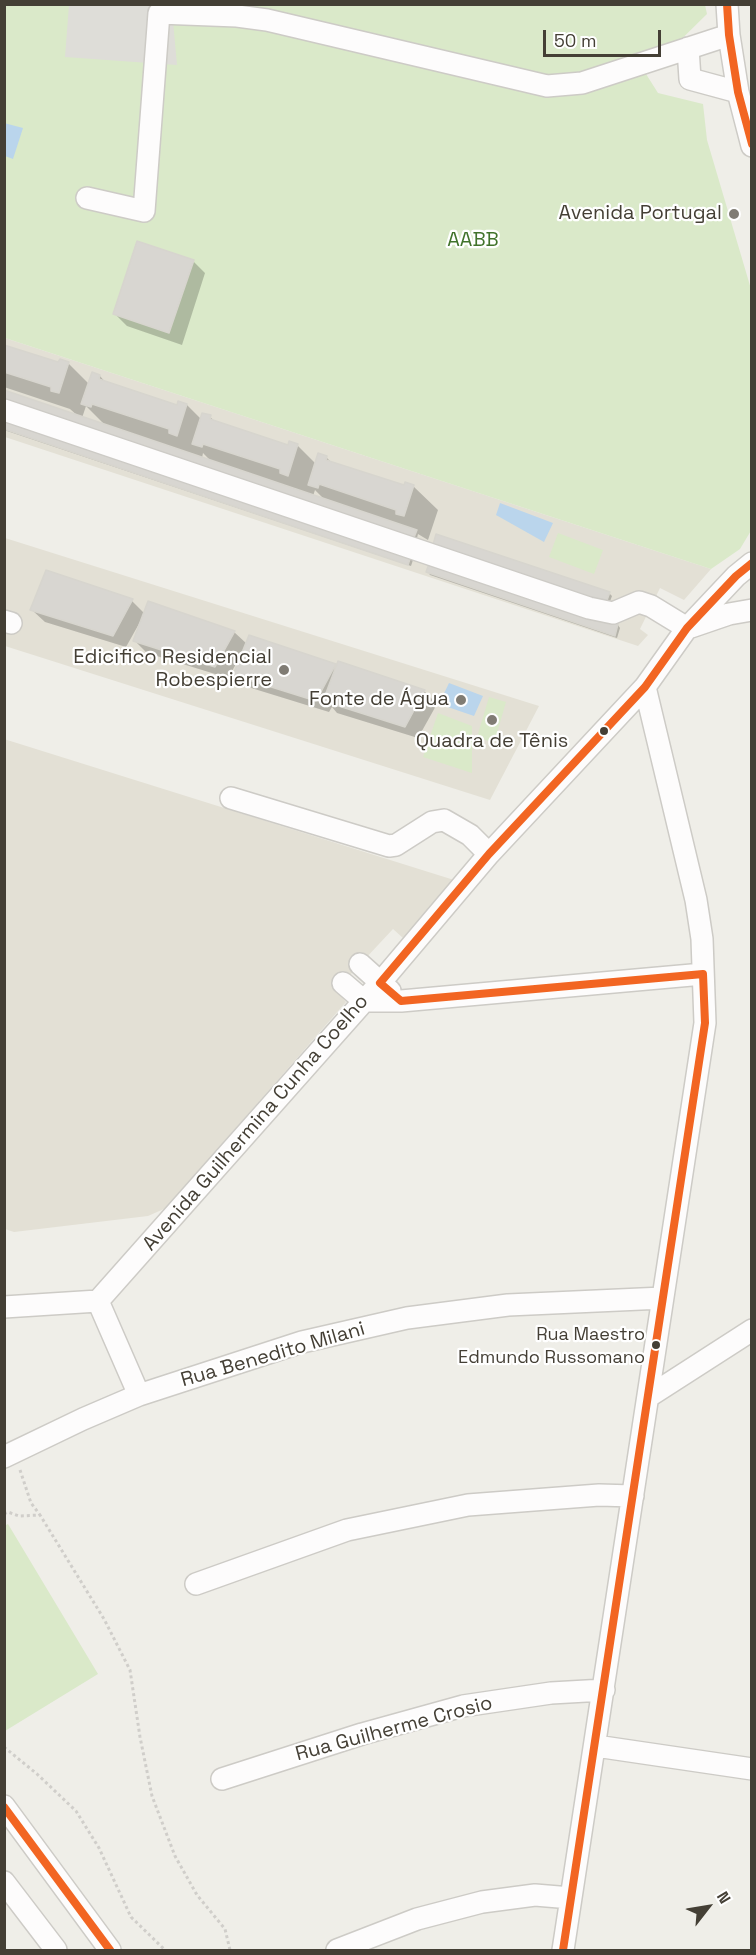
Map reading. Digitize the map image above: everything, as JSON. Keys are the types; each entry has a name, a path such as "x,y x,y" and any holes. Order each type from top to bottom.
{"street":[{"path":"727,4 729,36 738,92 752,146"},
{"path":"87,198 144,211 159,13 237,16 267,20 547,86 582,83 729,36"},
{"path":"688,48 690,79"},
{"path":"651,62 690,79 738,92"},
{"path":"4,410 589,608 613,613 639,602 692,623 752,610"},
{"name":"Avenida Guilhermina Cunha Coelho","path":"98,1301 380,983 489,854 645,687 692,623 736,576 752,564"},
{"path":"564,1950 705,1023 702,939 696,900 645,687"},
{"path":"231,798 389,846 432,822 444,820 470,835 489,854"},
{"path":"360,964 401,1001"},
{"path":"344,983 364,1001 401,1001 703,975"},
{"name":"Rua Benedito Milani","path":"9,1455 139,1395 302,1342 407,1318 508,1305 663,1298"},
{"path":"4,1307 98,1301 139,1395"},
{"path":"648,1397 752,1330"},
{"path":"196,1584 347,1530 468,1505 599,1495 633,1496"},
{"name":"Rua Guilherme Crosio","path":"222,1779 362,1734 463,1706 551,1693 604,1690"},
{"path":"596,1746 752,1769"},
{"path":"4,1806 110,1950"},
{"path":"4,1882 56,1950"},
{"path":"337,1950 417,1919 482,1902 535,1895 571,1898"}],"path":[{"path":"9,1455 31,1503 104,1619 130,1670 152,1796 175,1856 197,1895 225,1929 230,1950"},
{"path":"4,1514 8,1512 19,1516 40,1515"},
{"path":"4,1747 38,1774 76,1811 99,1848 131,1917 165,1950"}],"shaded area":[{"path":"69,5 146,5 172,10 177,65 65,57"},
{"path":"5,338 711,569 684,600 660,588 640,629 648,635 638,646 5,437"},
{"path":"5,538 539,706 490,800 5,646"},
{"path":"4,739 454,880 403,938 393,929 336,990 346,1002 166,1208 148,1216 14,1232 5,1229"}],"green space":[{"name":"AABB","path":"4,5 705,5 707,14 646,74 658,93 703,104 707,140 751,289 752,529 740,549 711,569 5,338"},
{"path":"558,533 603,550 594,574 549,557"},
{"name":"Quadra de Tênis","path":"489,697 506,702 494,743 477,737"},
{"path":"438,713 472,726 472,773 423,757"},
{"path":"8,1524 98,1674 5,1731 4,1526"}],"water":[{"path":"4,123 23,128 13,159 5,156"},
{"path":"500,503 553,523 544,542 496,515"},
{"name":"Fonte de Água","path":"449,683 483,696 474,716 439,704"}],"building":[{"path":"137,241 194,260 169,333 113,314"},
{"path":"4,345 58,362 60,359 69,362 59,393 51,391 51,387 4,372"},
{"path":"92,372 100,375 99,379 177,405 178,401 187,404 177,436 169,433 169,429 92,404 91,407 81,404"},
{"path":"4,390 417,530 413,540 4,401"},
{"path":"202,413 211,415 210,419 288,445 289,441 298,444 288,476 280,473 280,469 203,444 202,447 192,444"},
{"path":"4,417 412,553 408,565 4,429"},
{"path":"318,453 327,456 326,460 404,485 405,482 414,485 404,516 396,514 396,510 319,484 318,488 308,485"},
{"path":"436,534 610,592 606,603 433,545"},
{"path":"430,561 618,624 615,636 426,572"},
{"name":"Edicifico Residencial Robespierre","path":"46,570 133,599 113,636 30,610"},
{"name":"Edicifico Residencial Robespierre","path":"148,601 235,631 215,667 133,641"},
{"name":"Edicifico Residencial Robespierre","path":"249,635 336,664 316,701 233,675"},
{"name":"Edicifico Residencial Robespierre","path":"338,661 425,690 405,727 323,701"}],"transit line":[{"path":"727,4 729,35 738,92 752,144"},
{"path":"563,1950 705,1023 703,974 401,1001 380,983 489,854 645,687 687,628 736,576 752,563"},
{"path":"4,1807 110,1950"}],"place":[{"name":"Avenida Portugal","path":"734,214"},
{"name":"Edicifico Residencial Robespierre","path":"284,670"},
{"name":"Fonte de Água","path":"461,700"},
{"name":"Quadra de Tênis","path":"492,720"},
{"name":"Rua Maestro Edmundo Russomano","path":"656,1345"}]}
